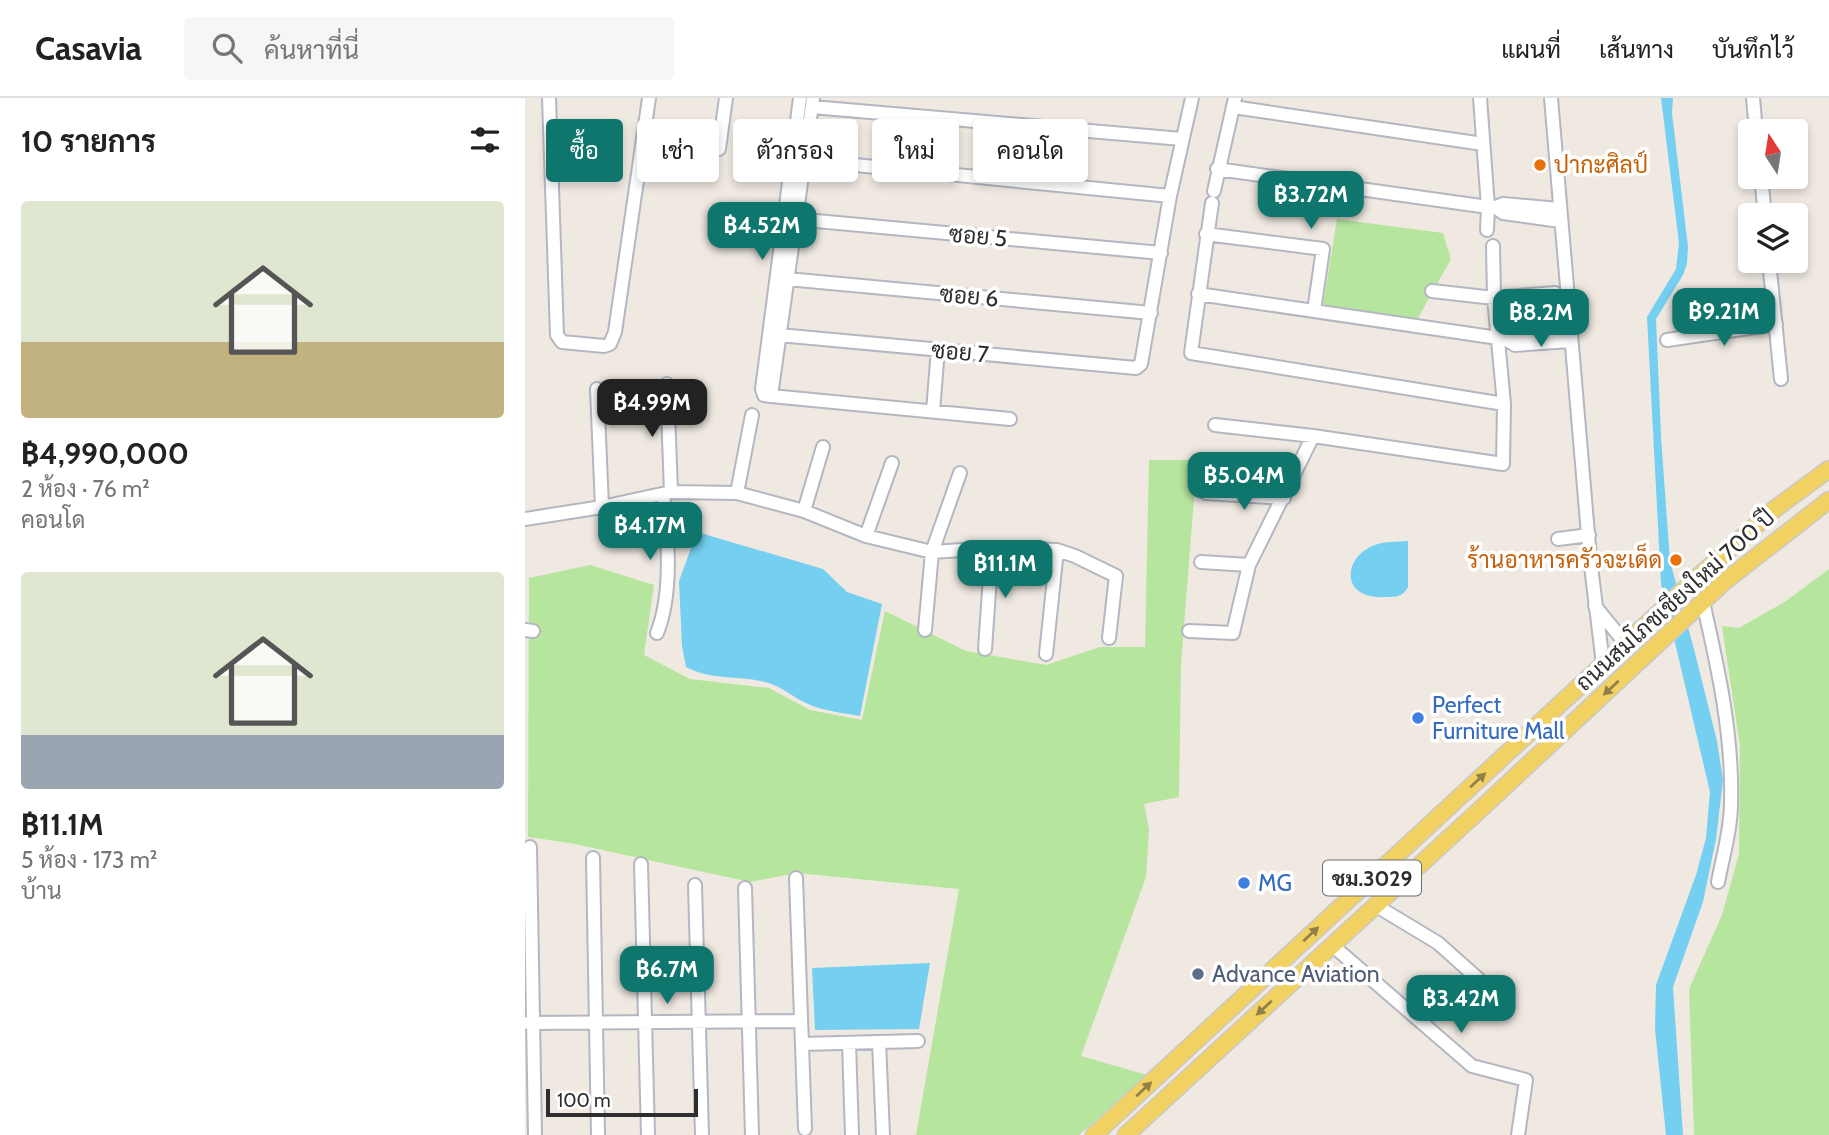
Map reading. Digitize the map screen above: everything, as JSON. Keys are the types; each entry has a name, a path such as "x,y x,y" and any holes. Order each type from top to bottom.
{"main road":[{"name":"ถนนสมโภชเชียงใหม่ 700 ปี","path":"1094,1135 1690,584 1772,511 1829,469"},
{"name":"ถนนสมโภชเชียงใหม่ 700 ปี","path":"1126,1135 1703,602 1759,553 1829,500"}],"street":[{"path":"549,98 557,335 567,343 604,346 610,344 615,332 649,98"},
{"path":"719,149 726,98"},
{"path":"800,98 762,389 764,395 1010,419"},
{"path":"1151,313 1170,196 1192,98"},
{"path":"1481,98 1483,144 1492,207 1487,230"},
{"path":"1551,98 1588,535 1603,664"},
{"path":"1753,98 1755,119"},
{"path":"812,102 1182,139"},
{"path":"1483,144 1234,103 1217,169 1191,353 1504,404"},
{"path":"858,165 1170,196"},
{"path":"1217,169 1492,207 1503,204 1560,215"},
{"path":"771,396 801,182"},
{"name":"ซอย 5","path":"796,219 1161,253"},
{"path":"1206,234 1323,249 1314,312"},
{"path":"1215,425 1313,436 1500,466 1504,462 1502,339 1494,298 1493,246"},
{"path":"1770,273 1781,380"},
{"name":"ซอย 6","path":"787,279 1151,313"},
{"path":"1432,291 1494,298 1555,293"},
{"path":"1198,294 1502,339 1515,334 1570,335"},
{"name":"ซอย 7","path":"779,335 1130,368 1141,364 1151,313"},
{"path":"1667,340 1776,324"},
{"path":"933,411 938,349"},
{"path":"657,633 663,619 666,595 667,384"},
{"path":"597,389 602,507"},
{"path":"737,493 752,415"},
{"path":"1189,631 1233,633 1249,565 1313,436"},
{"path":"804,511 824,447"},
{"path":"866,536 892,463"},
{"path":"925,630 932,552 960,473"},
{"path":"525,519 667,493 737,493 804,511 866,536 932,552 992,548 1057,550 1116,576 1108,638"},
{"path":"1206,493 1284,498"},
{"path":"1558,539 1588,535"},
{"path":"985,649 992,548"},
{"path":"1046,653 1057,550"},
{"path":"1201,562 1249,565"},
{"path":"1703,602 1729,734 1731,805 1718,882"},
{"path":"1595,606 1625,643"},
{"path":"530,847 529,1023 535,1135"},
{"path":"593,858 598,1135"},
{"path":"641,864 648,1135"},
{"path":"796,878 805,1129"},
{"path":"695,885 702,1135"},
{"path":"745,888 752,1135"},
{"path":"1375,905 1438,943 1494,993"},
{"path":"1332,945 1472,1066 1526,1080 1518,1135"},
{"path":"529,1023 801,1021"},
{"path":"802,1044 918,1041"},
{"path":"879,1042 883,1135"},
{"path":"849,1043 852,1135"}],"green space":[{"path":"1337,219 1443,233 1451,259 1417,320 1323,305"},
{"path":"1149,460 1197,460 1181,664 1179,797 1144,804 1149,829 1146,877 1081,1056 1147,1075 1079,1135 916,1135 959,889 797,873 750,882 570,843 528,837 529,578 590,565 654,585 644,655 690,679 769,688 810,710 862,720 885,611 966,651 1046,665 1100,647 1145,647"},
{"path":"1829,569 1829,1135 1694,1135 1689,989 1722,915 1739,854 1740,746 1722,626 1739,628 1786,601"}],"water":[{"path":"1661,98 1673,98 1672,113 1688,247 1683,275 1656,319 1670,561 1717,741 1723,780 1716,839 1703,902 1673,987 1683,1135 1666,1135 1655,1029 1656,985 1696,875 1706,838 1710,792 1661,583 1647,317 1676,269 1679,243"},
{"path":"697,532 823,569 847,592 882,604 860,716 814,706 765,682 715,676 686,667 682,646 679,581"},
{"path":"1408,541 1408,587 1404,593 1393,597 1370,596 1353,585 1352,567 1364,551 1383,543"},
{"path":"930,963 919,1029 815,1030 812,968"}],"place":[{"name":"ปากะศิลป์","path":"1540,165"},
{"name":"ร้านอาหารครัวจะเด็ด","path":"1676,560"},
{"name":"Perfect Furniture Mall","path":"1418,718"},
{"name":"MG","path":"1244,883"},
{"name":"Advance Aviation","path":"1198,974"}]}
